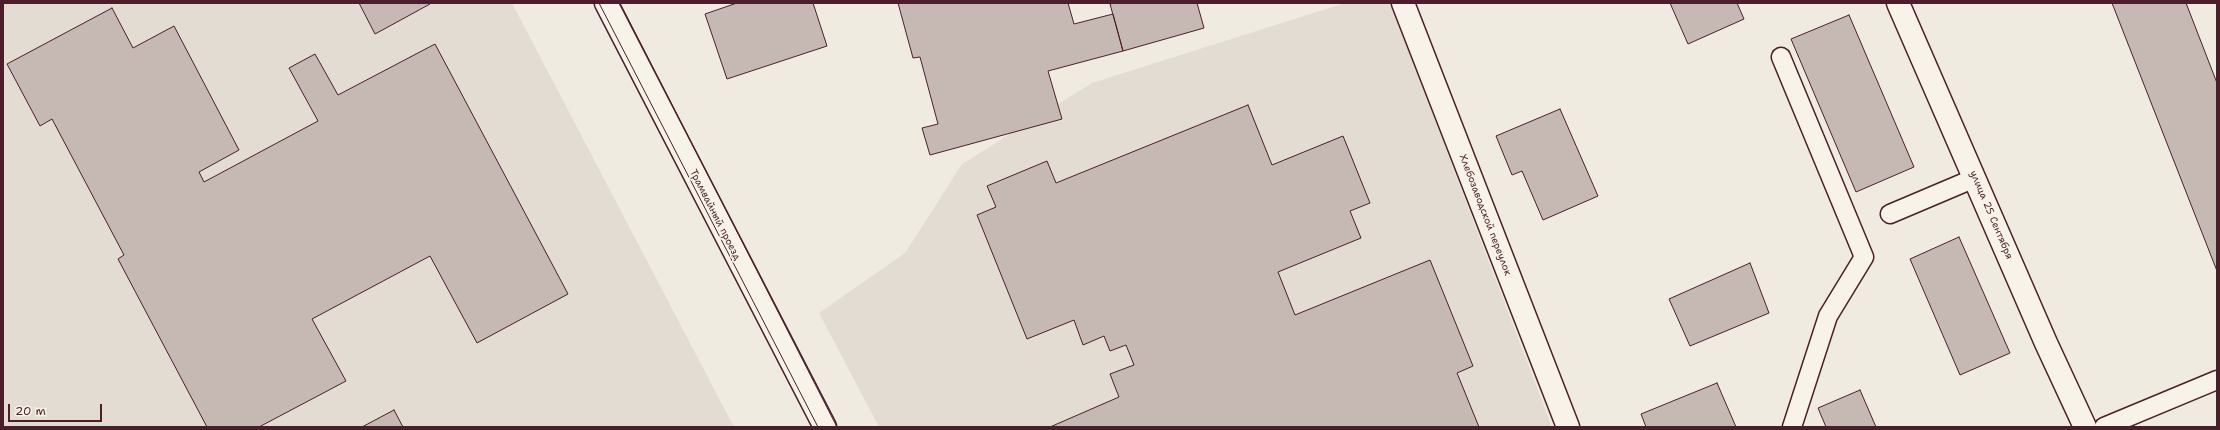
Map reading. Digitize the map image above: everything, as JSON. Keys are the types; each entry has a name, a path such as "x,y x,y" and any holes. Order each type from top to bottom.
{"street":[{"name":"Трамвайный проезд","path":"606,3 825,427"},
{"name":"Хлебозаводской переулок","path":"1403,3 1568,427"},
{"name":"улица 25 Сентября","path":"1898,3 2085,427"}],"lane":[{"path":"1781,57 1864,257 1828,316 1792,427"},
{"path":"1890,214 1975,178"},
{"path":"2104,427 2217,380"}],"shaded area":[{"path":"3,3 512,3 734,427 3,427"},
{"path":"1345,3 1390,3 1552,427 879,427 819,313 905,253 962,164 1092,83"}],"building":[{"path":"359,3 429,3 430,4 375,34"},
{"path":"737,3 813,3 827,46 727,79 705,14"},
{"path":"898,3 1068,3 1074,24 1113,14 1123,51 1048,71 1062,119 930,155 922,128 938,124 920,57 913,58"},
{"path":"1197,3 1204,28 1123,51 1110,4"},
{"path":"1670,3 1737,3 1744,19 1688,44"},
{"path":"2112,3 2186,3 2217,83 2217,271"},
{"path":"112,8 133,48 174,26 239,150 199,172 204,182 318,121 289,68 315,54 338,95 435,44 568,294 477,343 430,256 312,319 346,381 259,427 207,427 118,259 124,255 52,119 40,126 7,64"},
{"path":"1849,15 1914,167 1856,192 1791,39"},
{"path":"1248,105 1272,165 1343,136 1370,203 1350,211 1361,238 1278,272 1295,315 1430,260 1473,366 1457,373 1479,427 1050,427 1119,397 1110,374 1134,365 1126,345 1110,351 1104,336 1083,345 1074,320 1027,339 977,215 996,207 987,186 1047,161 1056,183"},
{"path":"1560,109 1598,196 1543,220 1522,171 1512,175 1496,136"},
{"path":"1959,237 2010,353 1960,375 1910,259"},
{"path":"1750,263 1769,313 1690,346 1669,299"},
{"path":"1717,383 1736,427 1646,427 1641,414"},
{"path":"1860,390 1876,427 1826,427 1818,408"},
{"path":"394,410 403,427 362,427"}],"tram line":[{"path":"599,3 818,427"},
{"path":"620,3 837,427"}]}
